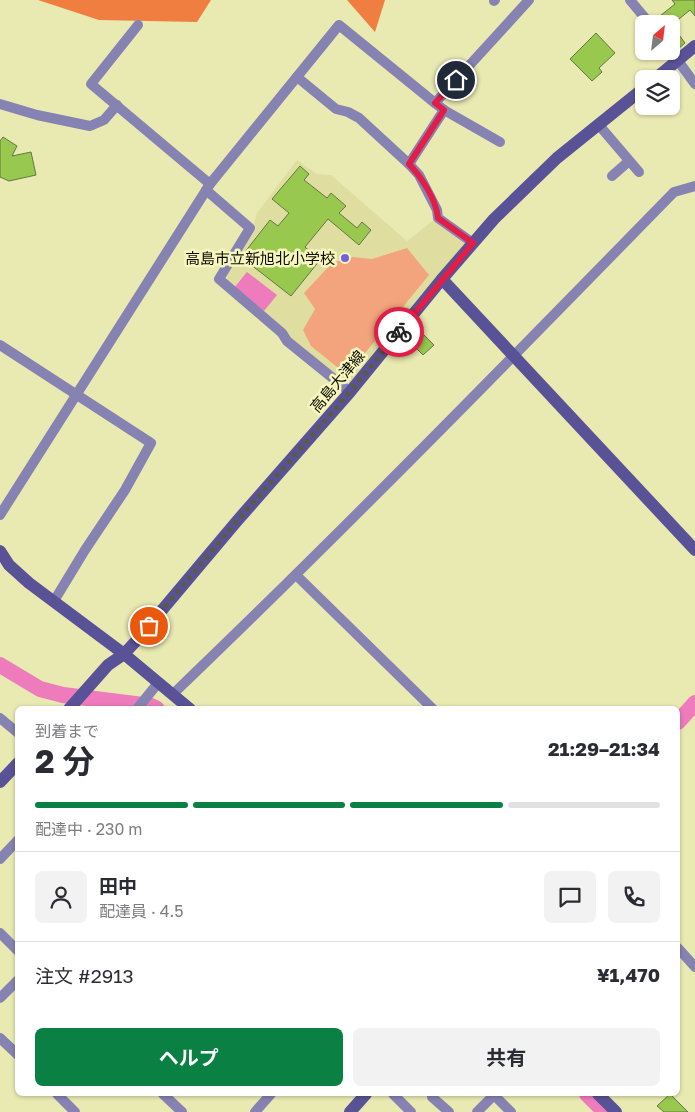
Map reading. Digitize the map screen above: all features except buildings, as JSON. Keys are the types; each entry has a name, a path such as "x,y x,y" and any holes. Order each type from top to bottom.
{"main road":[{"path":"680,53 695,46"},
{"path":"662,70 671,60"},
{"name":"高島大津線","path":"76,701 108,665 124,654 350,392 442,279 494,219 557,158 635,95"},
{"path":"442,279 695,550"},
{"path":"0,551 9,565 30,583 124,654 187,706"},
{"path":"0,782 15,766"},
{"path":"350,1112 364,1096"},
{"path":"600,1096 616,1112"}],"street":[{"path":"435,103 529,0"},
{"path":"630,0 642,15"},
{"path":"138,25 91,84 208,187 250,228 219,279 282,333 287,341 350,392"},
{"path":"0,515 208,187 339,25 444,110 500,142"},
{"path":"677,60 695,84"},
{"path":"297,77 336,109 348,112 359,118 409,164 419,175 437,210 438,218 473,243"},
{"path":"0,104 38,115 90,126 104,120 117,105"},
{"path":"409,164 444,110"},
{"path":"598,124 639,172"},
{"path":"612,176 629,161"},
{"path":"173,694 515,356 674,192 695,186"},
{"path":"0,344 151,443 126,490 54,601"},
{"path":"296,574 430,706"},
{"path":"140,706 158,683"},
{"path":"0,718 15,730"},
{"path":"1,856 15,843"},
{"path":"0,933 15,949"},
{"path":"680,950 695,967"},
{"path":"0,998 15,983"},
{"path":"0,1038 15,1052"},
{"path":"59,1096 75,1112"},
{"path":"165,1096 182,1112"},
{"path":"255,1112 269,1096"},
{"path":"395,1096 411,1112"},
{"path":"477,1112 493,1096"},
{"path":"495,1096 510,1112"},
{"path":"432,1097 448,1112"}],"shaded area":[{"path":"38,0 211,0 197,22 99,20"},
{"path":"347,0 385,0 375,32"},
{"name":"高島市立新旭北小学校","path":"297,160 317,174 331,175 407,241 434,220 465,244 351,384 344,381 288,336 231,287 227,279 227,273 256,228 254,223 257,213"},
{"path":"407,248 429,275 347,375 311,346 303,330 315,309 304,293 332,263 353,257 372,259"},
{"path":"247,272 277,295 264,311 234,288"}],"waterway":[{"path":"0,665 40,689 63,695 151,706"},
{"path":"680,720 695,703"},
{"path":"589,1096 605,1112"}],"way so far":[{"path":"149,626 237,521 350,392 399,332"}],"place":[{"name":"高島市立新旭北小学校","path":"345,258"}],"route":[{"path":"399,332 473,243 438,218 437,210 419,175 409,164 444,110 435,103 456,80"}]}
